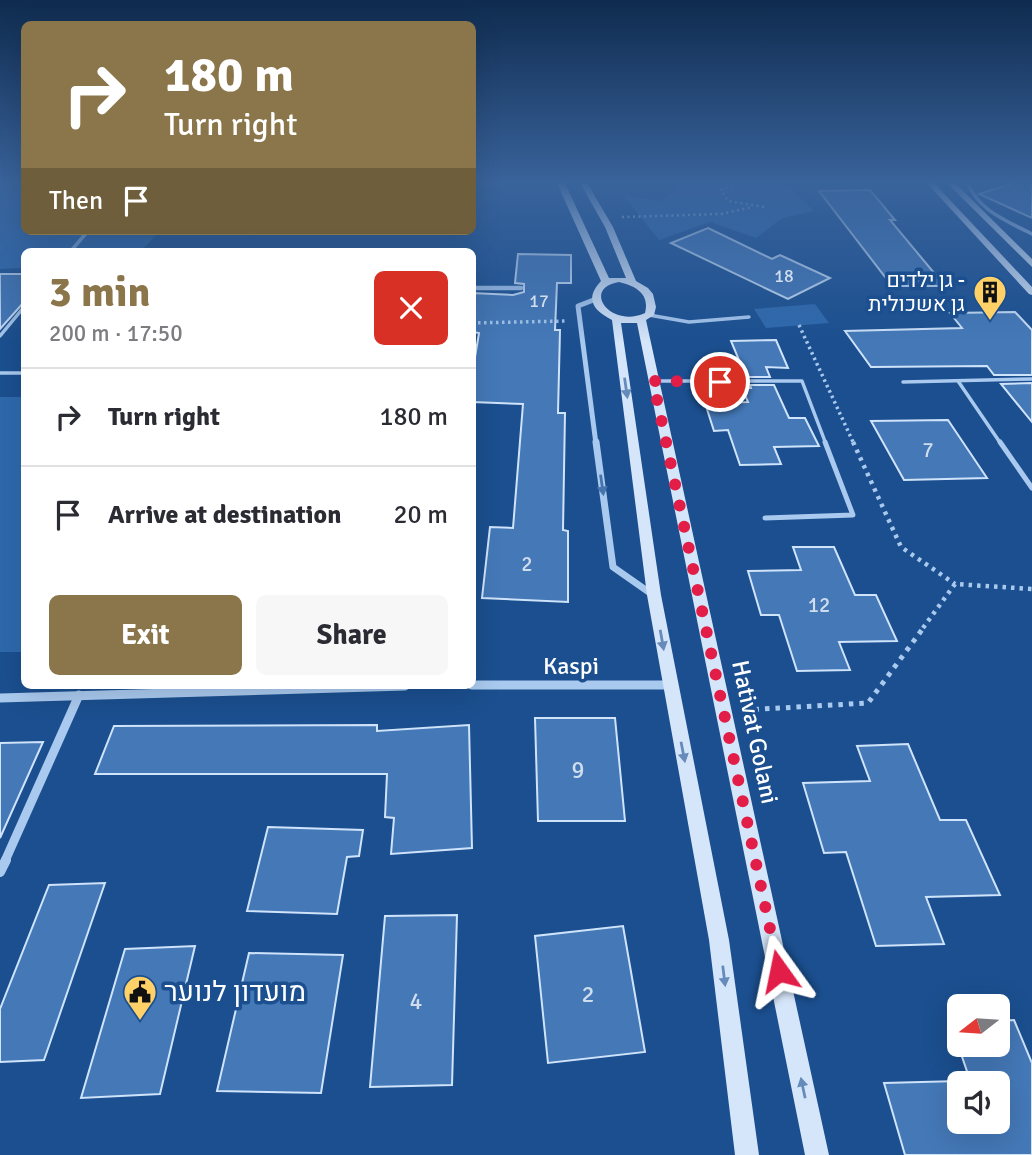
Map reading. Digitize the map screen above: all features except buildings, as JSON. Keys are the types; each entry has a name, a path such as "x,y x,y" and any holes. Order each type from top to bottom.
{"street":[{"path":"585,235 606,281"},
{"path":"611,235 632,281 648,293 653,306 645,318 629,323 616,321 603,312 596,299 600,285 606,281 632,281"},
{"path":"979,235 1032,292"},
{"path":"1002,235 1032,264"},
{"path":"476,288 521,288"},
{"path":"596,299 578,306 613,567 654,595"},
{"name":"Hativat Golani","path":"645,318 653,381 817,1155"},
{"path":"616,321 654,595 719,940 747,1155"},
{"name":"Kaspi","path":"476,685 670,685"},
{"path":"0,698 79,691 165,689"},
{"path":"0,872 79,691"}],"lane":[{"path":"0,337 21,311"},
{"path":"645,318 689,322 749,317"},
{"path":"0,373 21,373"},
{"path":"903,382 1032,379"},
{"path":"653,381 802,382 853,515 765,518"},
{"path":"958,381 1032,488"}],"path":[{"path":"476,323 580,321"},
{"path":"799,325 901,547 956,584 1032,589"},
{"path":"723,708 738,711 868,703 956,584"}],"shaded area":[{"path":"0,235 156,235 144,248 21,248 21,268 0,269"},
{"path":"655,235 673,235 659,240"},
{"path":"815,304 829,323 766,328 754,309"},
{"path":"0,397 21,397 21,652 0,652"}],"place":[{"name":"גן ילדים - גן אשכולית","path":"990,322"},
{"name":"מועדון לנוער","path":"140,1022"}],"route":[{"path":"720,382 653,381 779,971"}]}
